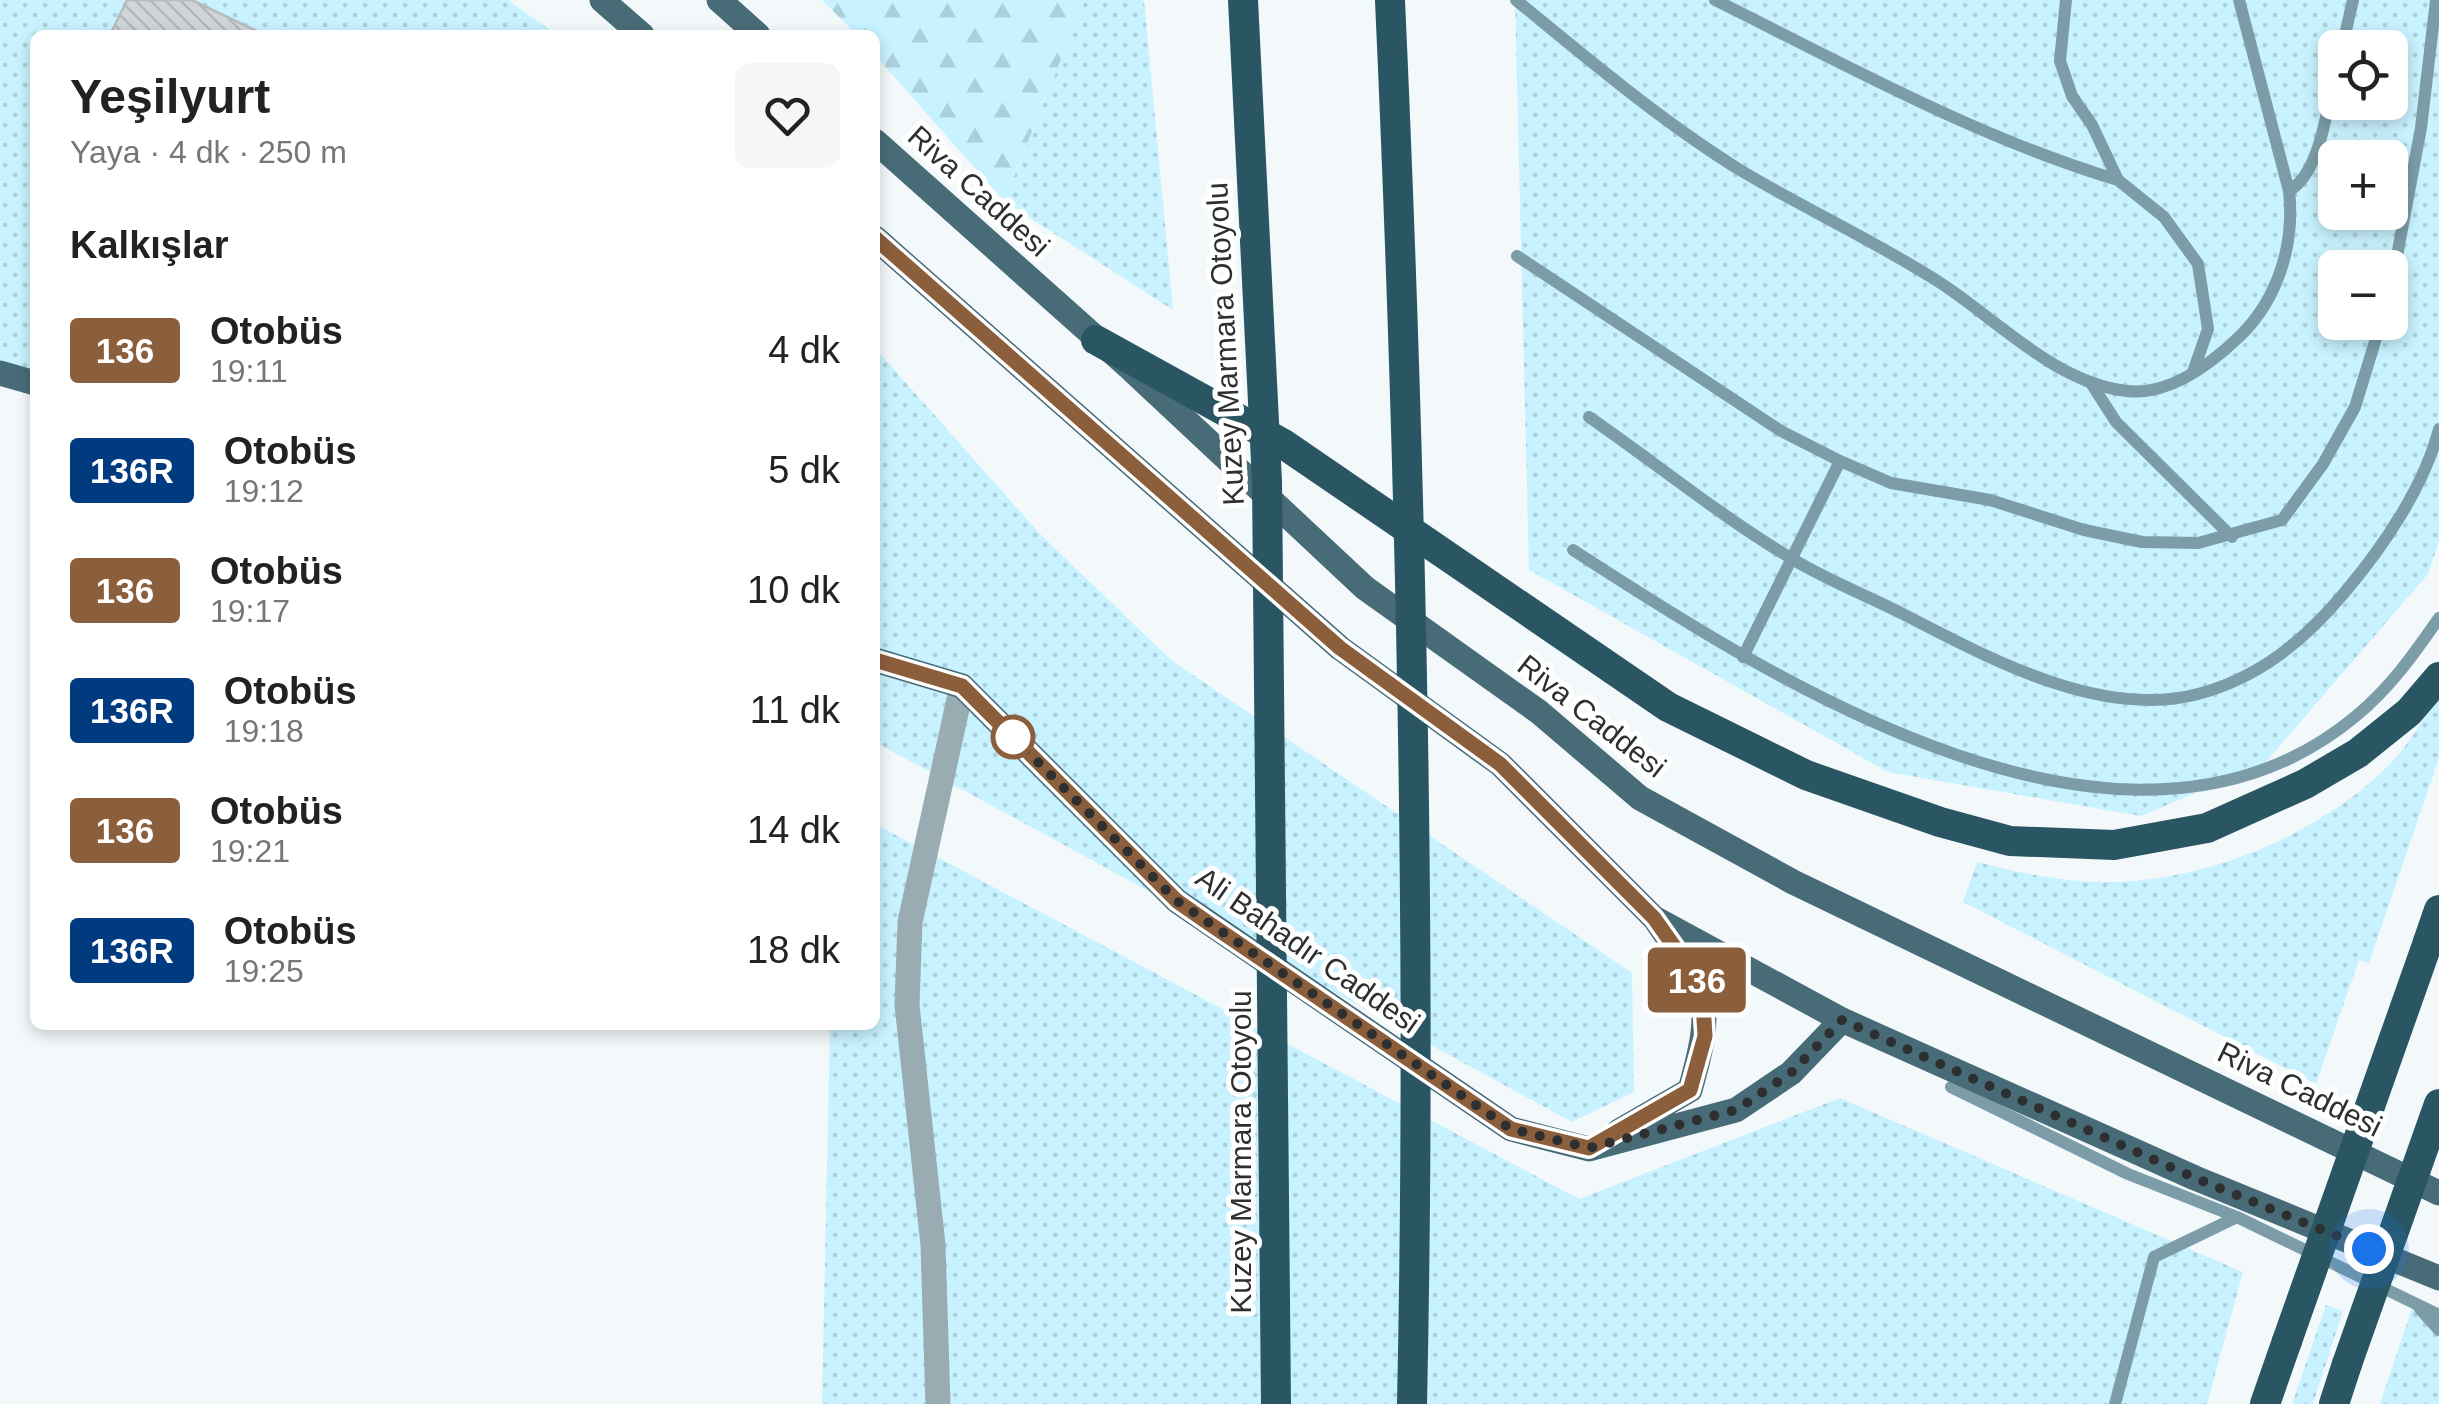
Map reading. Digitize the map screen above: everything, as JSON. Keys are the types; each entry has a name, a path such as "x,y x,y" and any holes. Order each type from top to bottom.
{"highway":[{"name":"Kuzey Marmara Otoyolu","path":"1243,0 1268,482 1276,1404"},
{"path":"1390,0 1400,220 1418,1082 1412,1404"},
{"path":"1096,340 1282,443 1668,707 1806,775 1940,822 2010,840 2114,844 2208,828 2305,784 2358,754 2408,712 2439,676"},
{"path":"2265,1404 2439,910"},
{"path":"2334,1404 2439,1104"}],"main road":[{"path":"602,0 636,30"},
{"path":"719,0 752,30"},
{"name":"Riva Caddesi","path":"880,146 1365,588 1539,712 1640,798 1793,882 2439,1193"},
{"path":"880,242 1340,648 1500,764 1654,918 1702,986 1705,1036 1690,1090 1589,1148"},
{"path":"0,374 30,382"},
{"name":"Ali Bahadır Caddesi","path":"880,661 962,686 1177,901 1511,1129 1589,1148"},
{"path":"1654,918 1842,1020 2195,1178 2439,1278"},
{"path":"1589,1148 1736,1110 1791,1073 1842,1020"}],"lane":[{"path":"938,1404 933,1245 908,988 910,922 962,686"}],"green space":[{"path":"0,0 508,0 550,30 30,30 30,379 0,371"},
{"path":"822,0 1085,0 1004,201 880,61 880,30 852,30"},
{"path":"1085,0 1144,0 1173,310 1004,201"},
{"path":"1515,0 2439,0 2439,541 2428,574 2264,764 2141,816 1888,772 1529,570"},
{"path":"880,354 1040,534 1171,660 1632,973 1634,1092 1572,1122 880,745"},
{"path":"2439,695 2439,758 2369,963 2359,960 2316,1084 1963,902 1977,862 2067,880 2098,882 2177,875 2255,851 2328,814 2361,790 2397,756"},
{"path":"880,827 1579,1199 1840,1098 2243,1272 2207,1404 822,1404 830,1030 880,1030"},
{"path":"2415,1299 2439,1311 2439,1404 2380,1404"},
{"path":"2326,1305 2343,1311 2313,1404 2292,1404"}],"building":[{"path":"127,0 192,0 255,30 112,30"}],"waterway":[{"path":"1516,0 1653,110 1740,170 1939,282 2051,363 2101,386 2127,391 2174,383 2216,357 2240,336 2265,305 2281,269 2289,231 2289,191 2239,0"},
{"path":"1715,0 1964,122 2118,180"},
{"path":"2066,0 2060,61 2072,96 2092,125 2118,180 2164,217 2198,264 2208,329 2193,372"},
{"path":"2346,30 2353,0"},
{"path":"2398,250 2421,128 2436,0"},
{"path":"2289,191 2308,170 2325,120"},
{"path":"1517,256 1781,431 1840,461 1891,483 1990,500 2084,530 2142,542 2198,543 2282,520 2323,464 2355,407 2375,340"},
{"path":"2091,383 2116,422 2232,537"},
{"path":"1589,417 1742,527 1821,575 2045,680 2122,699 2161,700 2198,694 2241,678 2279,655 2314,626 2359,574 2401,515 2423,473 2439,429"},
{"path":"1743,657 1840,461"},
{"path":"1573,550 1749,658 1850,711 1955,754 2061,782 2166,789 2265,769 2356,716 2391,682 2439,618"},
{"path":"1951,1087 2128,1174 2237,1217 2439,1315"},
{"path":"2115,1404 2154,1257 2237,1217"},
{"path":"2420,1309 2439,1330"}],"bus line":[{"name":"136","path":"880,242 1340,648 1500,764 1654,918 1702,986 1705,1036 1690,1090 1589,1148 1511,1129 1177,901 962,686 880,661"}],"route":[{"path":"1013,737 1177,901 1511,1129 1589,1148 1736,1110 1791,1073 1842,1020 2195,1178 2369,1249"}]}
